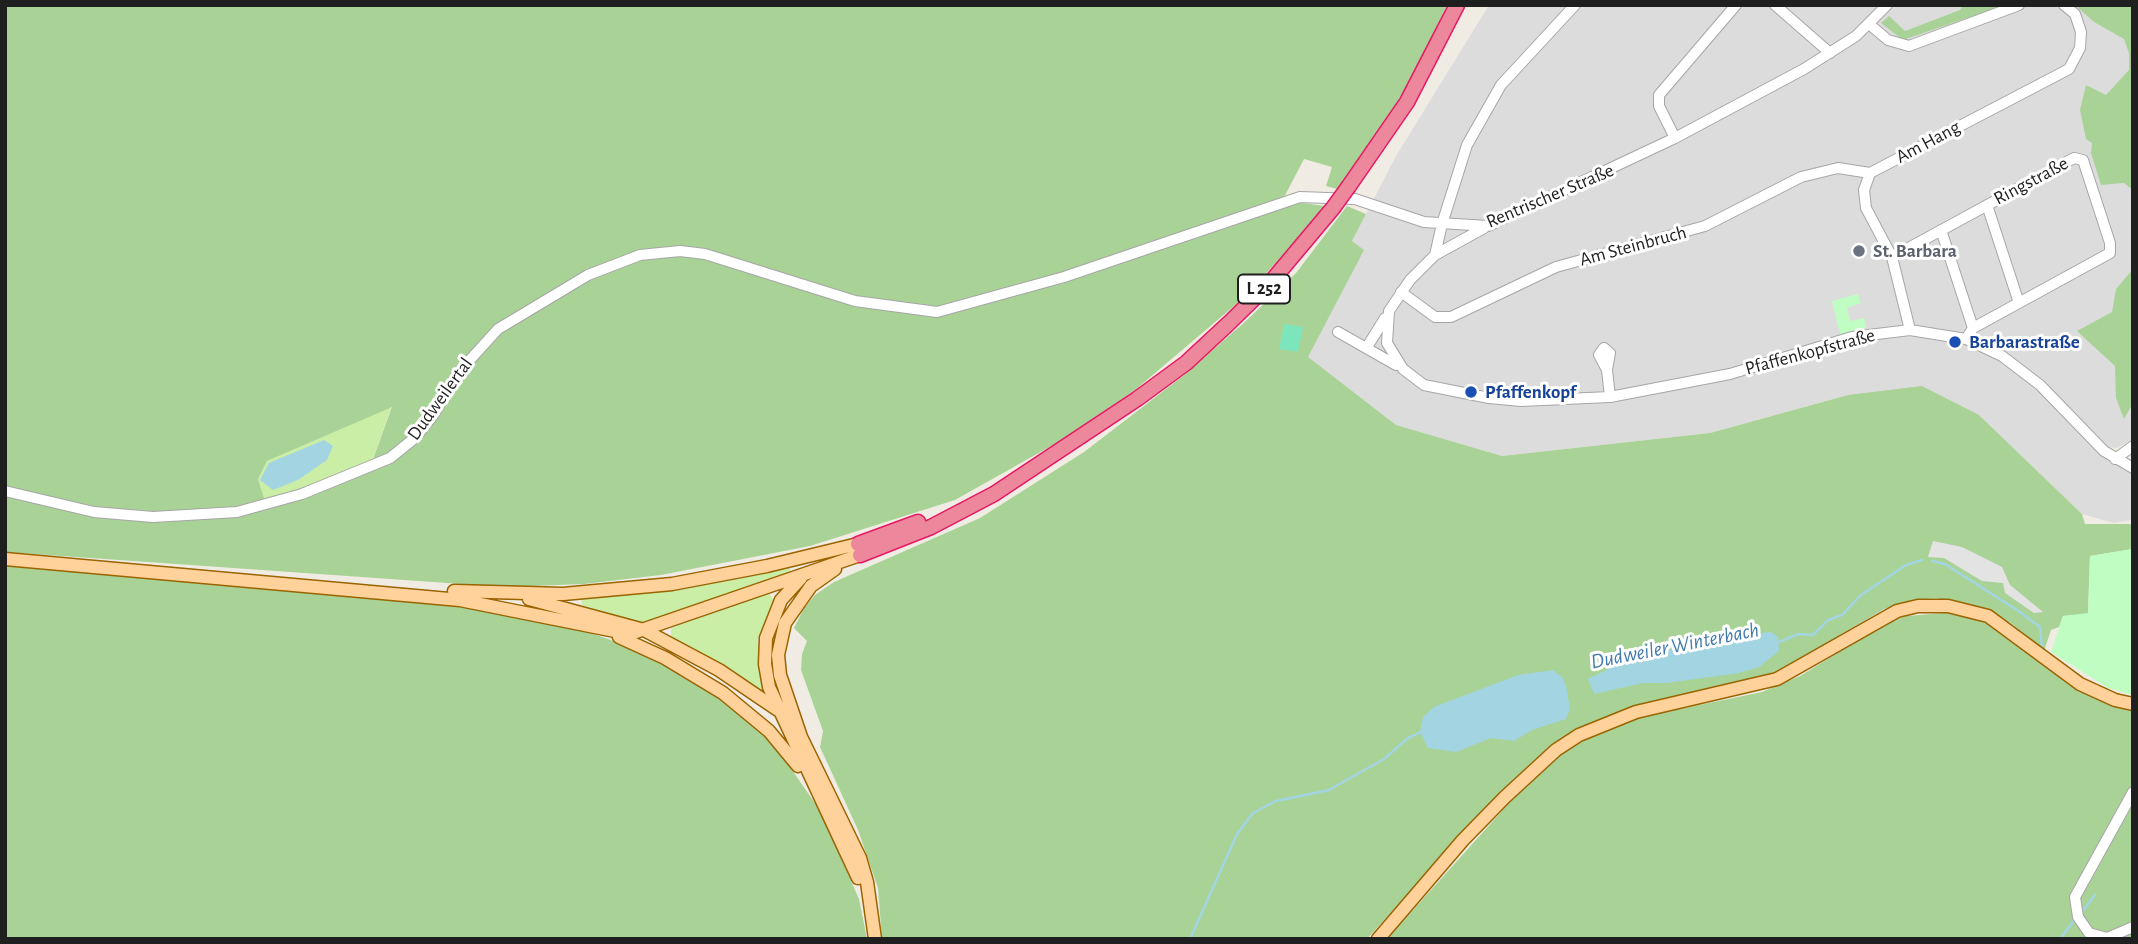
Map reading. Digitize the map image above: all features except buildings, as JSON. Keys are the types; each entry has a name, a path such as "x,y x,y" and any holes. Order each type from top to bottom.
{"highway":[{"name":"L 252","path":"859,550 1016,480 1138,399 1186,363 1270,283 1333,208 1407,102 1457,5"}],"main road":[{"path":"293,582 494,604 620,633 644,630 804,575 859,550"},
{"path":"5,559 293,582 506,594 576,593 672,584 859,550"},
{"path":"859,550 811,586 794,605 781,634 780,676 801,737 860,858 875,939"},
{"path":"804,575 781,600 766,638 765,664 777,709 844,844 871,914"},
{"path":"506,594 564,606 644,630 719,670 777,709 801,737"},
{"path":"1378,939 1463,840 1556,750 1598,725 1636,712 1760,686 1798,670 1888,614 1918,606 1948,606 1987,616 2089,689 2133,704"},
{"path":"593,627 665,658 723,693 769,731 814,787"}],"street":[{"path":"1435,255 1441,224 1467,145 1495,94 1520,62 1575,5"},
{"path":"1675,138 1659,106 1659,96 1736,5"},
{"path":"1775,5 1830,53"},
{"name":"Rentrischer Straße","path":"855,301 918,312 951,310 1064,277 1300,197 1354,199 1424,222 1488,226 1675,138 1830,53 1869,24 1887,5"},
{"path":"1869,24 1888,40 1909,46 2019,5"},
{"name":"Am Hang","path":"1870,173 2070,69 2080,48 2081,32 2075,14 2064,5"},
{"name":"Ringstraße","path":"1892,257 2074,158 2083,160 2110,243 2110,253 1973,328 1966,339"},
{"name":"Am Steinbruch","path":"1401,292 1435,317 1451,317 1556,267 1705,226 1801,177 1838,168 1870,173"},
{"path":"1870,173 1864,190 1866,208 1892,257 1910,330"},
{"path":"1987,205 2019,303"},
{"path":"1367,347 1401,292 1435,255 1488,226"},
{"path":"1941,230 1973,328"},
{"name":"Dudweilertal","path":"5,491 94,512 153,517 237,512 302,494 397,454 416,437 434,414 458,373 498,329 588,275 640,255 680,251 705,254 855,301"},
{"path":"1389,312 1387,344 1403,369"},
{"name":"Pfaffenkopfstraße","path":"1338,332 1403,369 1424,385 1489,398 1521,401 1610,397 1696,383 1852,337 1910,330 1966,339 2019,368 2115,458 2133,468"},
{"path":"1607,370 1610,397"},
{"path":"2115,458 2133,446"},
{"path":"2133,792 2075,897 2078,916 2088,933 2107,938 2133,928"}],"shaded area":[{"path":"1489,5 2133,5 2133,439 2117,448 2108,447 2101,455 2133,475 2132,520 2114,523 2082,514 1979,415 1848,395 1710,433 1502,456 1395,425 1307,357 1363,250 1352,241 1396,156"},
{"path":"1933,541 1962,547 2002,567 2010,585 2043,612 2034,613 2005,593 2003,583 1982,581 1944,558 1928,557"}],"green space":[{"path":"5,5 1447,5 1414,75 1377,134 1337,189 1326,186 1332,167 1304,159 1280,205 1303,203 1325,206 1240,301 1135,390 1060,441 955,500 810,546 661,575 584,584 504,587 5,552","holes":["392,407 372,462 265,501 258,479 267,461"]},
{"path":"1963,5 2005,5 1903,40 1881,23 1889,16 1905,31 1960,10"},
{"path":"2075,5 2133,5 2133,190 2124,183 2101,185 2091,153 2092,143 2086,139 2080,110 2086,85 2106,95 2129,70 2129,53 2124,39 2094,22"},
{"path":"1347,206 1366,214 1352,241 1364,250 1308,357 1396,425 1502,456 1710,433 1848,395 1922,386 1979,415 2082,514 2085,524 2133,524 2133,549 2090,556 2088,614 2063,616 2059,627 2051,630 2044,651 2012,624 1990,611 1936,598 1913,600 1884,609 1774,674 1634,707 1575,730 1552,744 1500,792 1367,939 882,939 878,888 858,830 820,747 823,731 801,670 802,654 807,641 794,628 803,610 815,595 834,582 980,518 1084,452 1183,376 1247,320 1296,273"},
{"path":"2133,269 2133,403 2124,419 2116,398 2115,366 2077,331 2112,312 2116,289"},
{"path":"1858,294 1861,303 1847,308 1850,321 1864,318 1866,328 1840,334 1832,301"},
{"path":"1284,324 1303,327 1298,352 1279,349"},
{"path":"392,406 372,461 265,502 258,479 267,461"},
{"path":"2133,549 2133,695 2108,688 2051,652 2063,616 2088,613 2090,556"},
{"path":"5,566 475,607 585,631 645,652 714,691 772,741 819,809 859,899 867,939 5,939"},
{"path":"790,568 790,574 642,624 582,605 581,598 687,588"},
{"path":"769,593 774,601 758,640 763,695 671,638 671,628"},
{"path":"1945,613 1965,615 1985,623 2076,690 2133,712 2133,939 1387,939 1510,802 1560,756 1581,741 1637,718 1762,692 1800,676 1890,621 1907,616"}],"water":[{"path":"324,440 333,446 327,460 298,480 273,490 260,480 269,463"},
{"path":"1771,632 1778,637 1779,651 1759,667 1739,673 1666,683 1643,683 1594,694 1588,679 1614,666 1663,651 1730,636"},
{"path":"1553,670 1562,677 1566,685 1570,709 1566,719 1532,730 1514,741 1491,738 1456,752 1428,748 1420,732 1423,717 1434,707 1518,675"}],"waterway":[{"name":"Dudweiler Winterbach","path":"1777,643 1798,634 1813,635 1828,620 1842,615 1861,595 1906,565 1922,560"},
{"name":"Dudweiler Winterbach","path":"1932,561 1945,564 2040,627 2042,646"},
{"name":"Dudweiler Winterbach","path":"1190,939 1237,834 1253,813 1276,801 1329,790 1384,759 1408,738 1423,731"},
{"path":"2082,912 2095,895"},
{"path":"2060,939 2075,919"}],"place":[{"name":"St. Barbara","path":"1859,251"},
{"name":"Barbarastraße","path":"1955,342"},
{"name":"Pfaffenkopf","path":"1471,392"}]}
